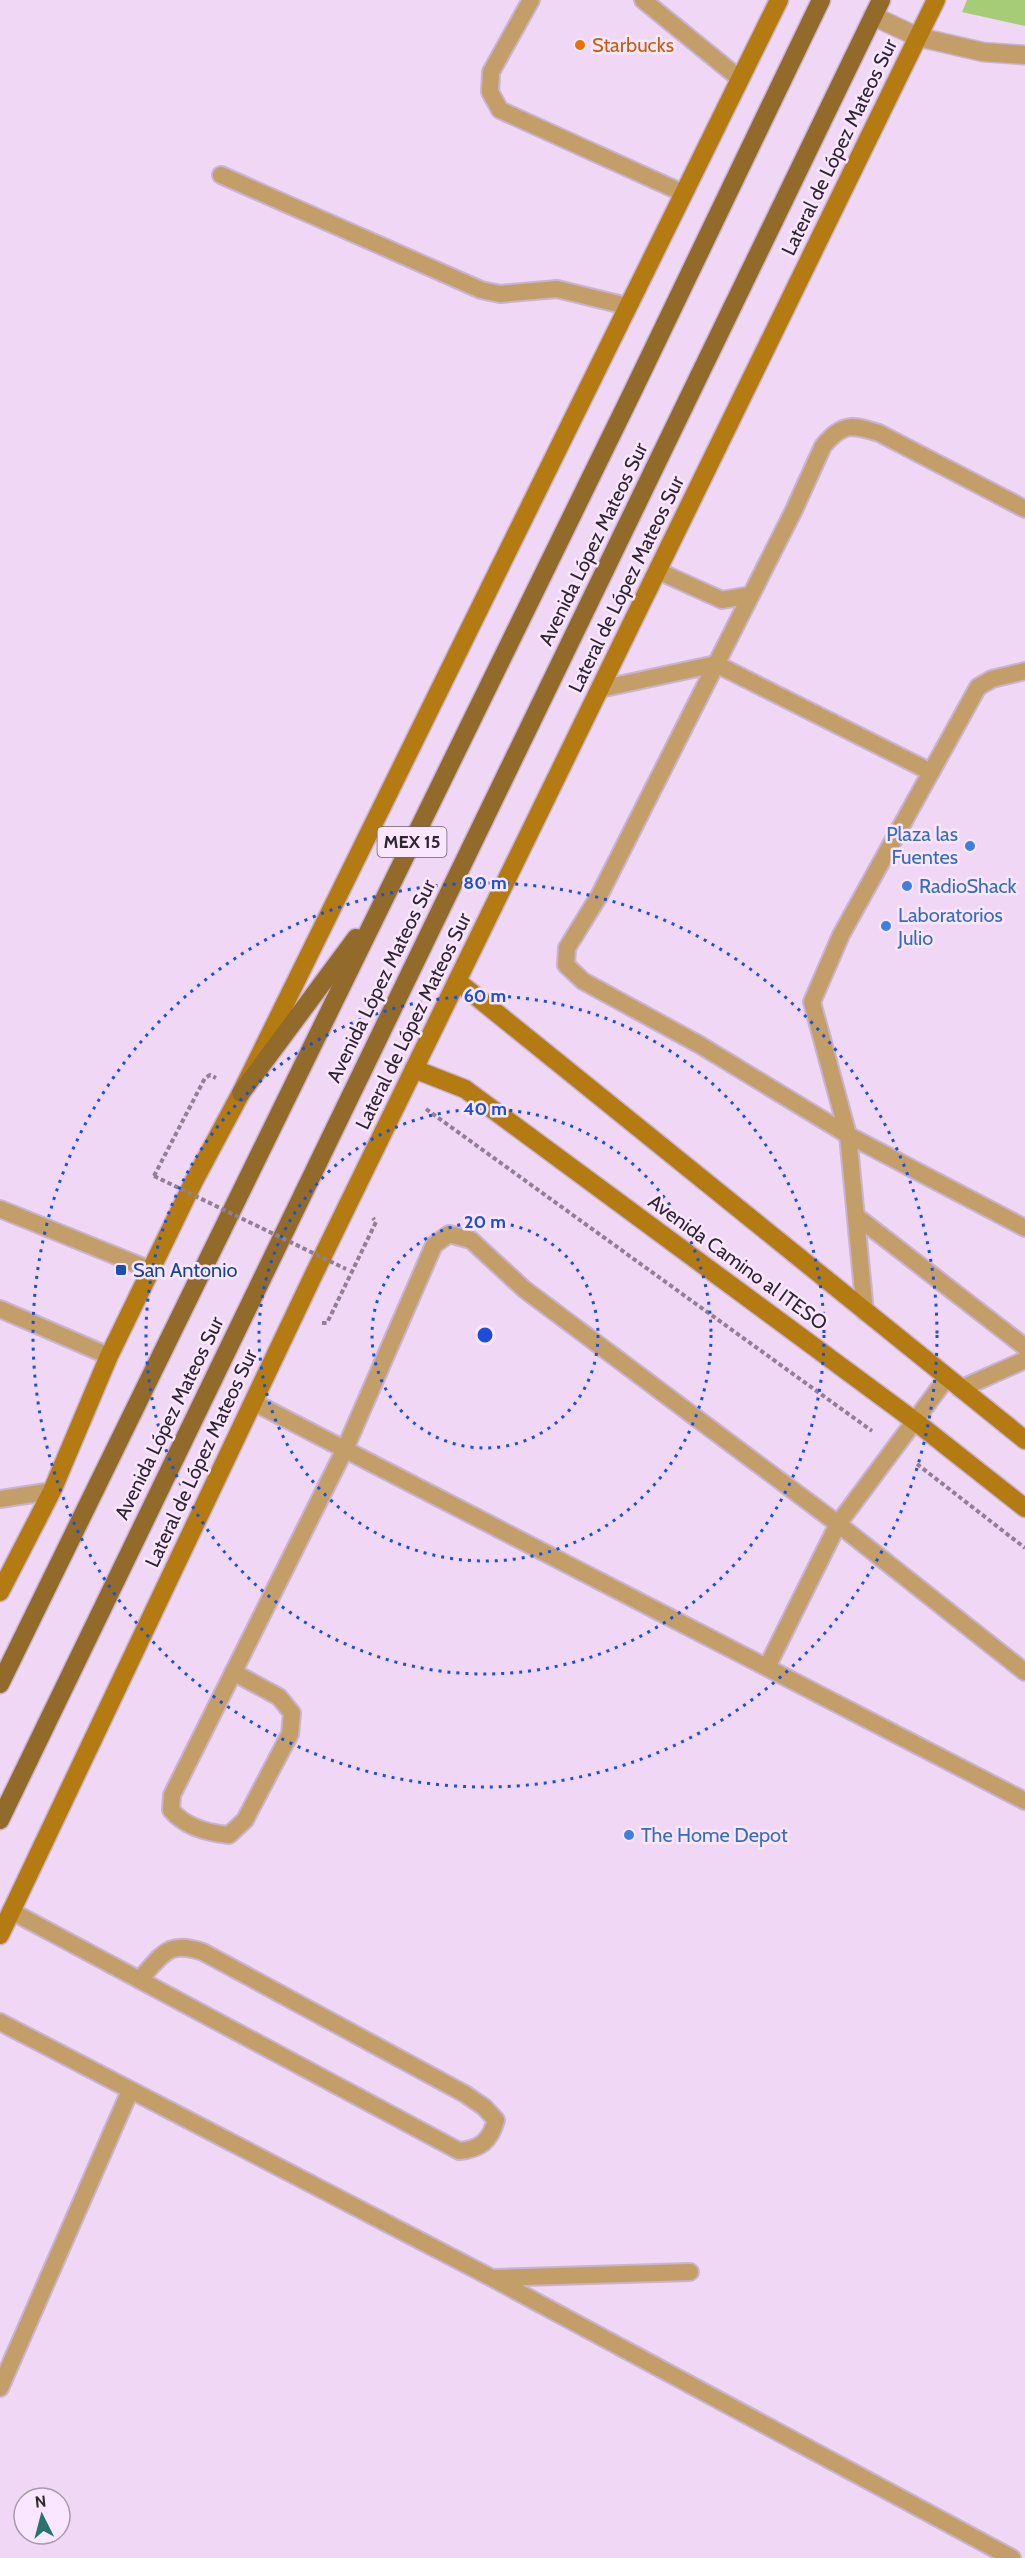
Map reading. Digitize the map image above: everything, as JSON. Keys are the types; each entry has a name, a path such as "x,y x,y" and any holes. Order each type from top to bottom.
{"main road":[{"path":"0,1592 52,1491 109,1356 151,1270 241,1093 779,0"},
{"name":"Avenida López Mateos Sur","path":"0,1684 821,0"},
{"name":"Lateral de López Mateos Sur","path":"0,1935 414,1069 936,0"},
{"name":"Avenida López Mateos Sur","path":"0,1820 877,8"},
{"path":"241,1093 383,900"},
{"name":"Avenida Camino al ITESO","path":"457,981 1025,1440"},
{"name":"Avenida Camino al ITESO","path":"414,1069 465,1089 916,1422 1025,1508"}],"street":[{"path":"877,8 918,37 983,52 1025,55"}],"lane":[{"path":"531,0 491,72 490,92 500,110 683,193"},
{"path":"644,0 740,79"},
{"path":"221,175 481,290 500,294 557,289 627,306"},
{"path":"1025,509 879,433 862,427 845,426 823,446 751,595 599,896 567,948 566,965 583,981 700,1045 848,1135 1025,1228"},
{"path":"658,571 722,600 751,595"},
{"path":"600,689 716,664 931,772"},
{"path":"864,1312 848,1135 812,1002 841,934 978,687 992,679 1025,671"},
{"path":"0,1209 151,1270"},
{"path":"856,1216 1025,1347"},
{"path":"233,1672 279,1697 292,1713 290,1734 245,1820 229,1835 208,1833 178,1818 171,1810 172,1795 233,1672 345,1449 434,1245 449,1234 471,1240 524,1289 838,1524 1025,1672"},
{"path":"0,1309 109,1356"},
{"path":"767,1667 838,1524 916,1422 953,1384 1025,1360"},
{"path":"253,1402 1025,1801"},
{"path":"0,1499 52,1491"},
{"path":"12,1911 141,1978 459,2151 476,2150 491,2137 496,2120 465,2094 203,1952 184,1946 165,1952 141,1978"},
{"path":"0,2022 492,2278 1012,2558"},
{"path":"0,2388 130,2091"},
{"path":"492,2278 690,2272"}],"path":[{"path":"218,1083 215,1077 210,1075 205,1078 154,1176 346,1269"},
{"path":"403,1093 895,1448 1025,1548"}],"green space":[{"path":"967,0 1025,0 1025,26 962,12"}],"place":[{"name":"Starbucks","path":"580,45"},
{"name":"Plaza las Fuentes","path":"970,846"},
{"name":"RadioShack","path":"907,886"},
{"name":"Laboratorios Julio","path":"886,926"},
{"name":"San Antonio","path":"121,1270"},
{"name":"The Home Depot","path":"629,1835"}]}
